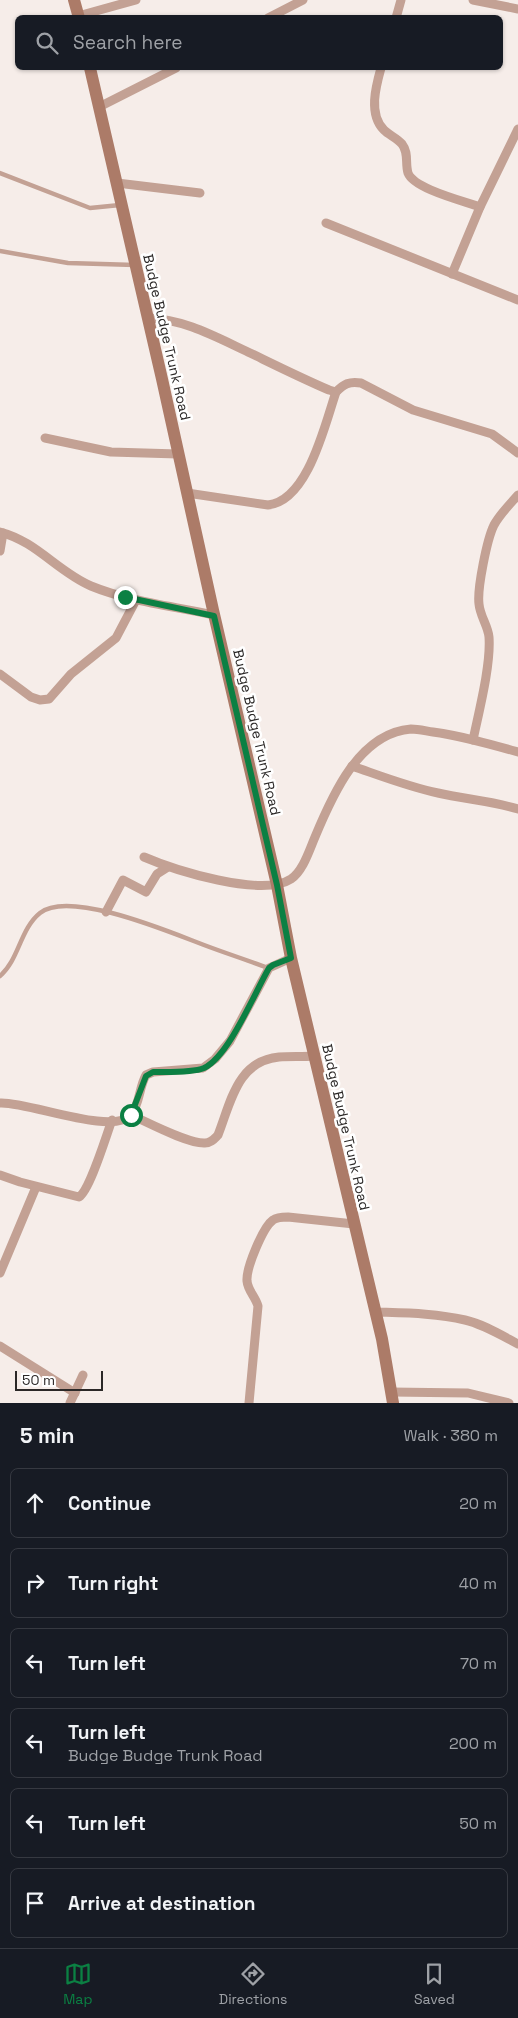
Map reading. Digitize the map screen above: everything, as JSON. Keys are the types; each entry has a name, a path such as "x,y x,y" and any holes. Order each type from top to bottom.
{"main road":[{"path":"74,0 78,15"},
{"name":"Budge Budge Trunk Road","path":"90,70 277,885 291,958 375,1312 392,1397"}],"street":[{"path":"85,15 136,0"},
{"path":"272,15 289,3 303,0"},
{"path":"397,15 401,0"},
{"path":"473,0 518,9"},
{"path":"99,107 172,70"},
{"path":"381,70 374,102 377,121 384,130 402,143 406,152 408,174 422,186 480,207"},
{"path":"452,274 480,207 518,129"},
{"path":"116,183 200,193"},
{"path":"326,223 518,300"},
{"path":"148,318 180,323 205,331 336,392"},
{"path":"187,493 268,505 276,504 286,499 296,488 312,463 336,392 344,384 352,382 361,383 413,410 492,434 518,453"},
{"path":"45,438 111,452 178,454"},
{"path":"473,740 485,680 489,636 478,602 480,585 491,533 495,523 518,495"},
{"path":"0,551 2,532 28,543 77,579 91,586 136,600 214,616"},
{"path":"0,674 31,697 40,700 49,699 71,674 116,638 136,600"},
{"path":"144,857 168,867 237,884 277,885 292,879 304,864 328,806 352,766 363,752 390,734 411,729 456,735 518,752"},
{"path":"352,766 401,783 438,793 506,805 518,809"},
{"path":"106,912 123,880 146,892 157,874 168,867"},
{"path":"0,1103 29,1106 82,1119 124,1119 131,1115 146,1076 153,1072 203,1068 215,1059 230,1040 269,968 291,958"},
{"path":"131,1115 193,1141 206,1143 212,1141 218,1135 237,1086 244,1074 252,1066 263,1060 278,1057 314,1056"},
{"path":"0,1175 36,1187 79,1197 83,1194 112,1120"},
{"path":"0,1273 36,1187"},
{"path":"249,1403 258,1306 256,1298 250,1290 247,1278 266,1227 278,1217 354,1224"},
{"path":"375,1312 436,1315 466,1320 518,1344"},
{"path":"0,1346 75,1393"},
{"path":"70,1403 83,1375"},
{"path":"392,1397 468,1394 509,1403"}],"lane":[{"path":"0,173 90,208 121,205"},
{"path":"0,251 68,263 135,265"},
{"path":"0,976 8,970 32,923 40,913 58,906 81,907 106,912 161,928 269,968"}],"route":[{"path":"125,597 214,616 277,885 291,958 269,968 230,1040 215,1059 203,1068 153,1072 146,1076 131,1115"}]}
